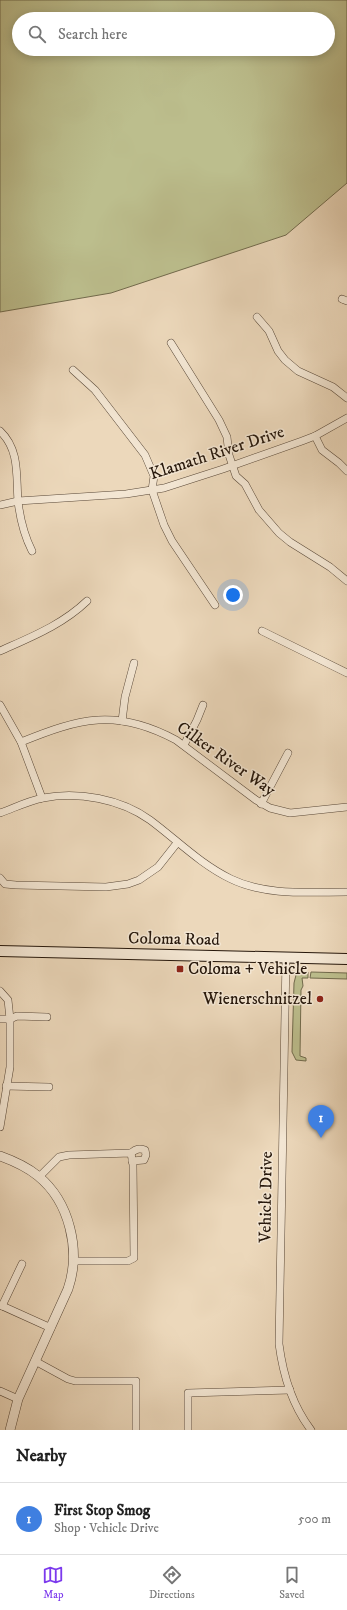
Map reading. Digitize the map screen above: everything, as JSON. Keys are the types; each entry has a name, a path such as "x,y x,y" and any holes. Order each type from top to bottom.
{"main road":[{"name":"Coloma Road","path":"0,951 347,959"}],"street":[{"path":"257,317 269,331 278,351 294,368 333,387 347,398"},
{"path":"171,343 219,420 227,437 229,455 236,476 245,484 259,510 279,533 290,542 330,566 347,581"},
{"path":"73,370 95,390 145,455 154,476 152,490 169,536 216,605"},
{"name":"Klamath River Drive","path":"0,506 18,502 110,495 152,490 180,484 315,436 347,418"},
{"path":"0,431 10,443 14,455 22,528 32,551"},
{"path":"315,436 322,450 340,463 347,471"},
{"path":"0,651 63,620 87,601"},
{"path":"262,631 347,672"},
{"path":"122,721 125,697 134,663"},
{"path":"0,705 21,742 42,798"},
{"path":"184,745 203,705"},
{"name":"Cilker River Way","path":"21,742 69,724 98,720 122,721 149,727 184,745 261,804 275,810 290,813 347,807"},
{"path":"261,804 288,753"},
{"path":"0,813 42,798 71,796 107,800 135,811 214,870 243,884 270,890 347,892"},
{"path":"0,878 5,884 16,885 118,886 139,880 149,874 158,867 177,843"},
{"name":"Vehicle Drive","path":"286,958 278,1332 281,1358 290,1390 299,1411 311,1430"},
{"path":"0,991 8,1000 10,1019 10,1067 2,1106 0,1127"},
{"path":"0,1019 10,1019 17,1016 47,1017"},
{"path":"6,1086 49,1087"},
{"path":"39,1177 59,1157 69,1155 131,1157 134,1258 128,1261 74,1261"},
{"path":"0,1156 26,1168 39,1177 51,1190 66,1216 73,1242 74,1261 71,1280 51,1328 18,1399 10,1430"},
{"path":"22,1264 1,1306 51,1328"},
{"path":"35,1361 68,1379 75,1381 136,1381 136,1430"},
{"path":"188,1430 188,1393 290,1390"},
{"path":"0,1391 18,1399"}],"green space":[{"path":"0,0 347,0 347,183 286,235 111,293 0,312"},
{"path":"301,972 308,972 308,978 302,978 303,986 301,990 300,1056 306,1058 306,1061 296,1060 292,1052 294,983 296,975"},
{"path":"311,972 347,973 347,979 310,978"}],"place":[{"name":"Coloma + Vehicle","path":"180,969"},
{"name":"Wienerschnitzel","path":"320,999"},
{"name":"First Stop Smog","path":"321,1138"}]}
